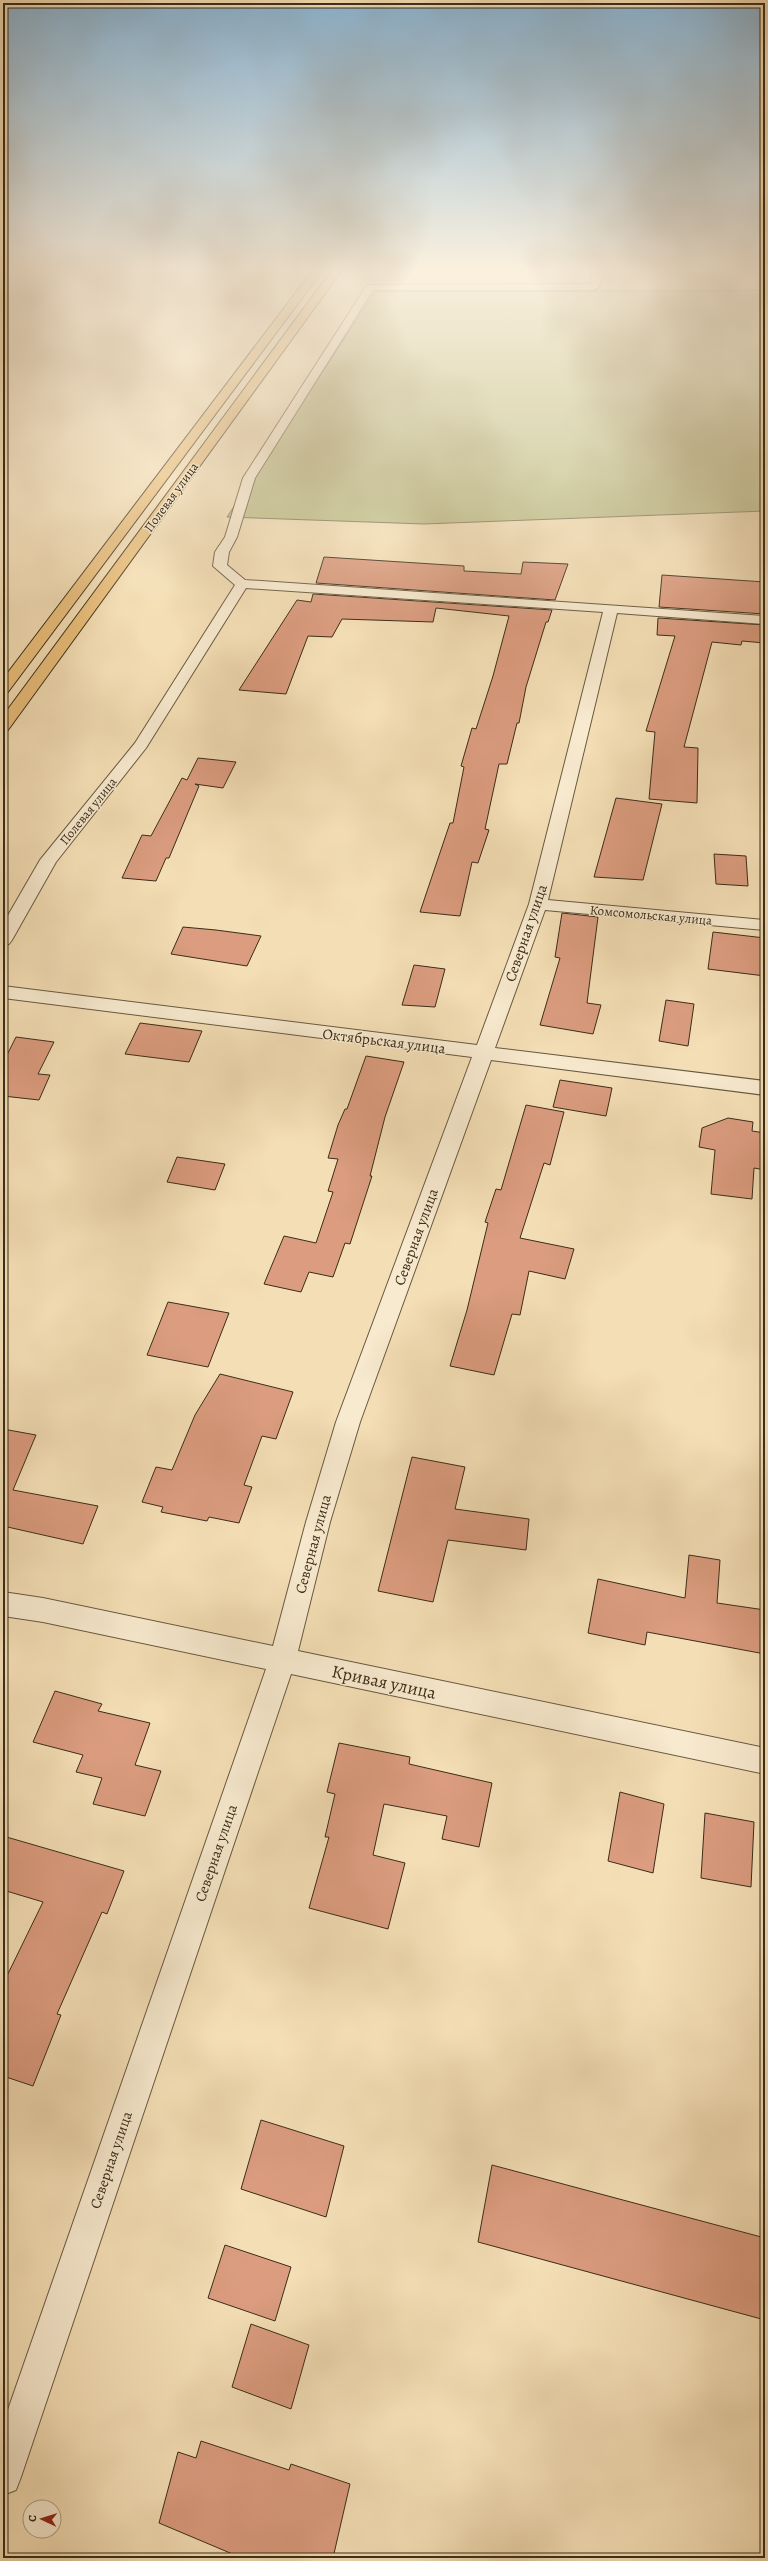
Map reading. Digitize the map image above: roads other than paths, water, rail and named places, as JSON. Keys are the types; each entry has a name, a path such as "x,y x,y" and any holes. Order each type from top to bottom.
{"highway":[{"name":"Полевая улица","path":"3,689 231,386"},
{"name":"Полевая улица","path":"3,727 253,386"}],"street":[{"path":"308,386 249,478 231,537 222,552 220,566 242,584 284,585 765,620"},
{"name":"Полевая улица","path":"3,940 48,860 141,745 242,584"},
{"name":"Северная улица","path":"3,2477 282,1661 318,1522 348,1422 538,904 611,609"},
{"name":"Комсомольская улица","path":"538,904 765,926"},
{"name":"Октябрьская улица","path":"3,992 483,1054 765,1088"},
{"name":"Кривая улица","path":"3,1604 43,1610 765,1761"}]}
